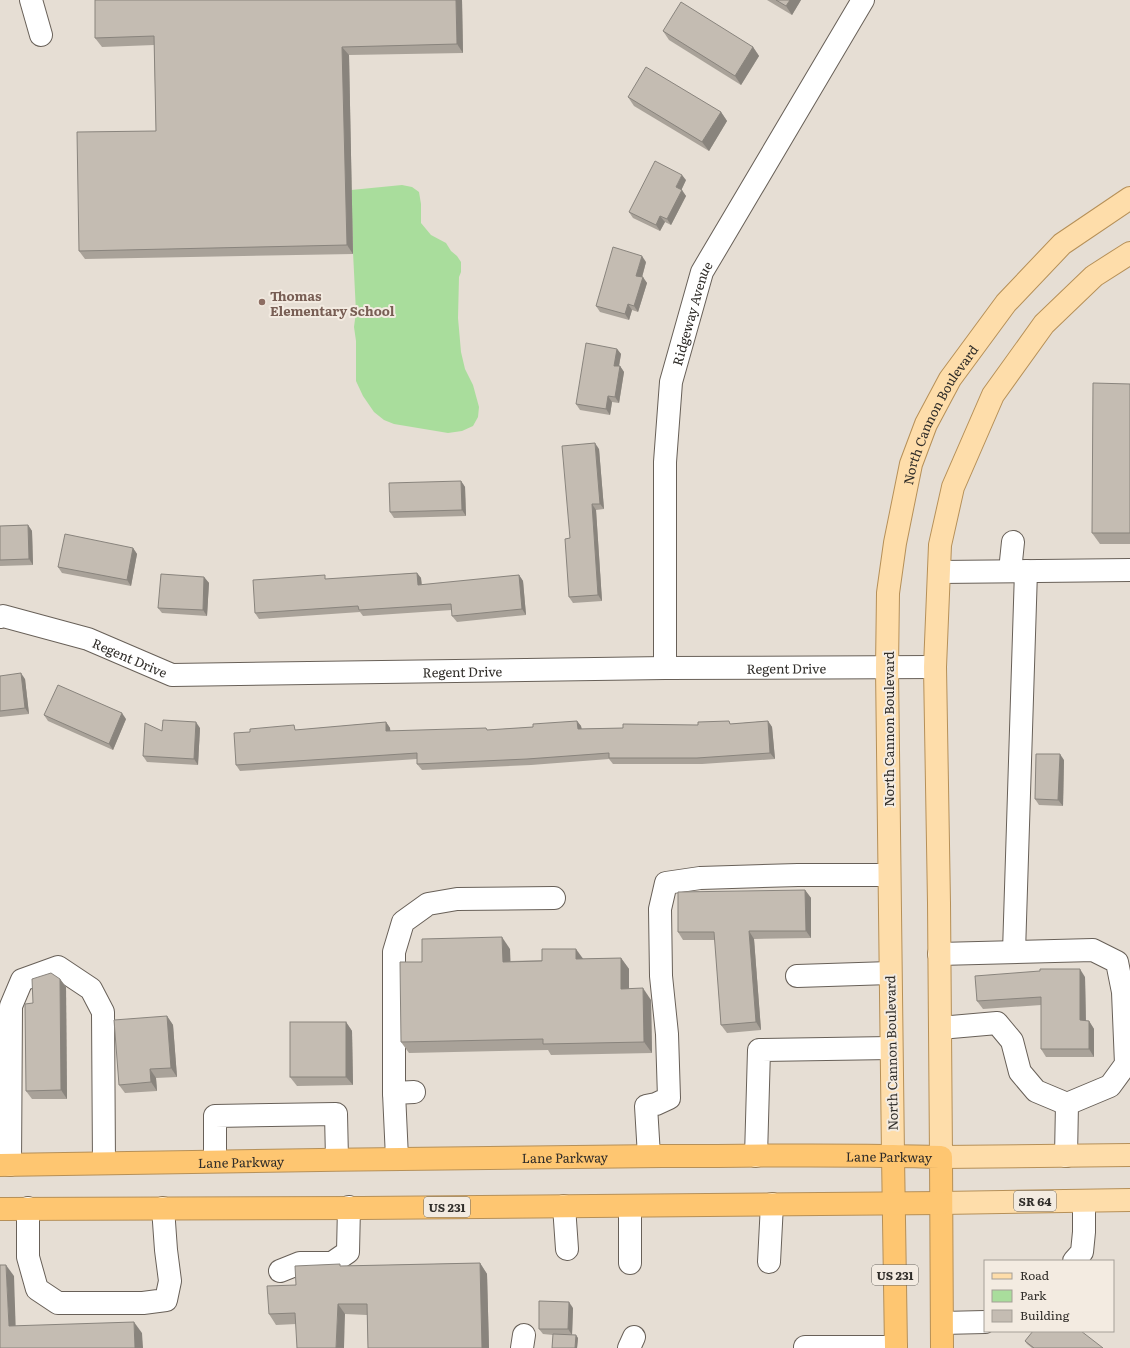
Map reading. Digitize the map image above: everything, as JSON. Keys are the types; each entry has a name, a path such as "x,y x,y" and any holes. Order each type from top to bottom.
{"highway":[{"name":"Lane Parkway","path":"5,1165 397,1158 649,1156 941,1157"},
{"name":"North Cannon Boulevard","path":"893,1156 896,1348"},
{"path":"941,1157 942,1348"},
{"path":"894,1203 941,1203"},
{"name":"US 231","path":"0,1209 630,1206 894,1203"}],"main road":[{"name":"North Cannon Boulevard","path":"893,1156 887,668 888,593 895,543 911,464 926,424 950,379 1006,303 1062,244 1130,198"},
{"path":"941,1157 935,668 940,545 953,487 993,395 1044,324 1094,276 1130,253"},
{"name":"Lane Parkway","path":"941,1157 1130,1155"},
{"name":"SR 64","path":"941,1203 1130,1200"}],"street":[{"path":"31,0 41,35"},
{"name":"Ridgeway Avenue","path":"665,668 665,462 671,382 702,272 863,0"},
{"path":"1013,542 1018,571 1014,952"},
{"path":"939,572 1130,570"},
{"name":"Regent Drive","path":"0,617 3,616 88,639 172,675 665,668 935,668"},
{"path":"649,1156 646,1106 656,1104 669,1098 667,1034 661,976 660,909 666,883 700,878 798,875 889,875"},
{"path":"397,1158 404,1092 394,952 403,922 428,904 458,899 554,898"},
{"path":"939,954 1093,950 1117,962 1123,992 1126,1064 1110,1086 1068,1104 1036,1091 1020,1072 1012,1042 997,1023 940,1028"},
{"path":"5,1165 11,1006 22,980 58,966 90,989 103,1012 104,1163"},
{"path":"797,976 890,973"},
{"path":"756,1156 759,1050 891,1048"},
{"path":"1066,1156 1068,1104"},
{"path":"215,1161 215,1116 336,1114 337,1159"},
{"path":"1075,1260 1082,1252 1084,1232 1084,1201"},
{"path":"769,1262 772,1204"},
{"path":"564,1206 566,1249"},
{"path":"630,1206 630,1263"},
{"path":"280,1271 300,1263 332,1262 348,1252 348,1207"},
{"path":"28,1208 28,1257 37,1289 58,1303 143,1303 166,1300 170,1281 163,1208"},
{"path":"942,1323 984,1322"},
{"path":"811,1348 896,1348"}],"green space":[{"path":"402,185 412,187 419,192 421,204 421,223 431,235 446,243 461,262 458,318 461,352 465,369 473,385 479,407 478,417 473,426 462,431 448,433 394,424 384,420 374,412 363,396 356,381 356,341 354,327 356,312 351,190"}],"building":[{"path":"95,0 456,0 457,44 342,47 347,245 79,251 77,132 156,131 154,36 95,38"},
{"path":"776,0 790,0 786,6"},
{"path":"681,2 753,47 735,76 663,31"},
{"path":"646,67 721,112 702,142 628,97"},
{"path":"655,161 682,175 676,187 682,190 667,219 660,216 656,225 629,212"},
{"path":"613,247 642,256 636,276 643,277 634,306 628,304 625,314 596,306"},
{"path":"586,343 617,349 614,366 620,366 615,397 608,396 606,409 576,404"},
{"path":"1093,383 1130,384 1130,533 1092,533"},
{"path":"595,443 600,504 592,504 598,595 569,597 565,539 570,538 562,446"},
{"path":"461,481 462,510 390,512 389,483"},
{"path":"28,525 29,559 0,560 0,526"},
{"path":"65,534 133,548 127,580 58,567"},
{"path":"417,573 418,585 519,575 522,609 452,616 451,604 359,610 358,606 255,613 253,580 325,575 325,579"},
{"path":"161,574 204,577 203,610 158,608"},
{"path":"21,673 25,708 0,711 0,676"},
{"path":"58,685 122,713 109,744 44,715"},
{"path":"163,720 196,722 194,759 143,756 145,723 162,731"},
{"path":"577,721 578,729 623,728 623,724 698,725 698,722 729,721 730,724 768,721 770,753 697,758 609,758 609,753 527,759 417,764 417,753 236,765 234,733 250,732 250,729 294,725 295,730 386,722 386,731 486,728 487,730 533,727 533,724"},
{"path":"1036,754 1060,754 1058,800 1035,799"},
{"path":"805,890 806,931 749,931 756,1022 721,1025 714,932 678,932 678,892"},
{"path":"502,937 503,962 542,961 542,949 576,949 576,959 621,958 621,989 643,988 644,1042 543,1044 543,1039 401,1042 400,962 422,962 422,939"},
{"path":"1040,969 1080,969 1080,1020 1089,1021 1089,1049 1041,1049 1041,997 977,1001 975,976 1040,971"},
{"path":"51,973 60,979 61,1090 26,1091 25,1004 33,1003 32,979"},
{"path":"167,1016 171,1068 150,1069 151,1082 119,1085 114,1020"},
{"path":"290,1022 346,1022 346,1077 290,1077"},
{"path":"480,1263 482,1348 368,1348 367,1304 338,1304 336,1348 297,1348 295,1313 269,1314 267,1286 296,1285 295,1266 340,1264 340,1266"},
{"path":"0,1265 6,1265 9,1326 134,1322 135,1348 0,1348"},
{"path":"539,1301 569,1302 568,1329 539,1329"},
{"path":"1032,1332 1082,1332 1103,1348 1034,1348 1025,1341"},
{"path":"553,1334 576,1335 575,1348 552,1348"}],"place":[{"name":"Thomas Elementary School","path":"262,302"}]}
